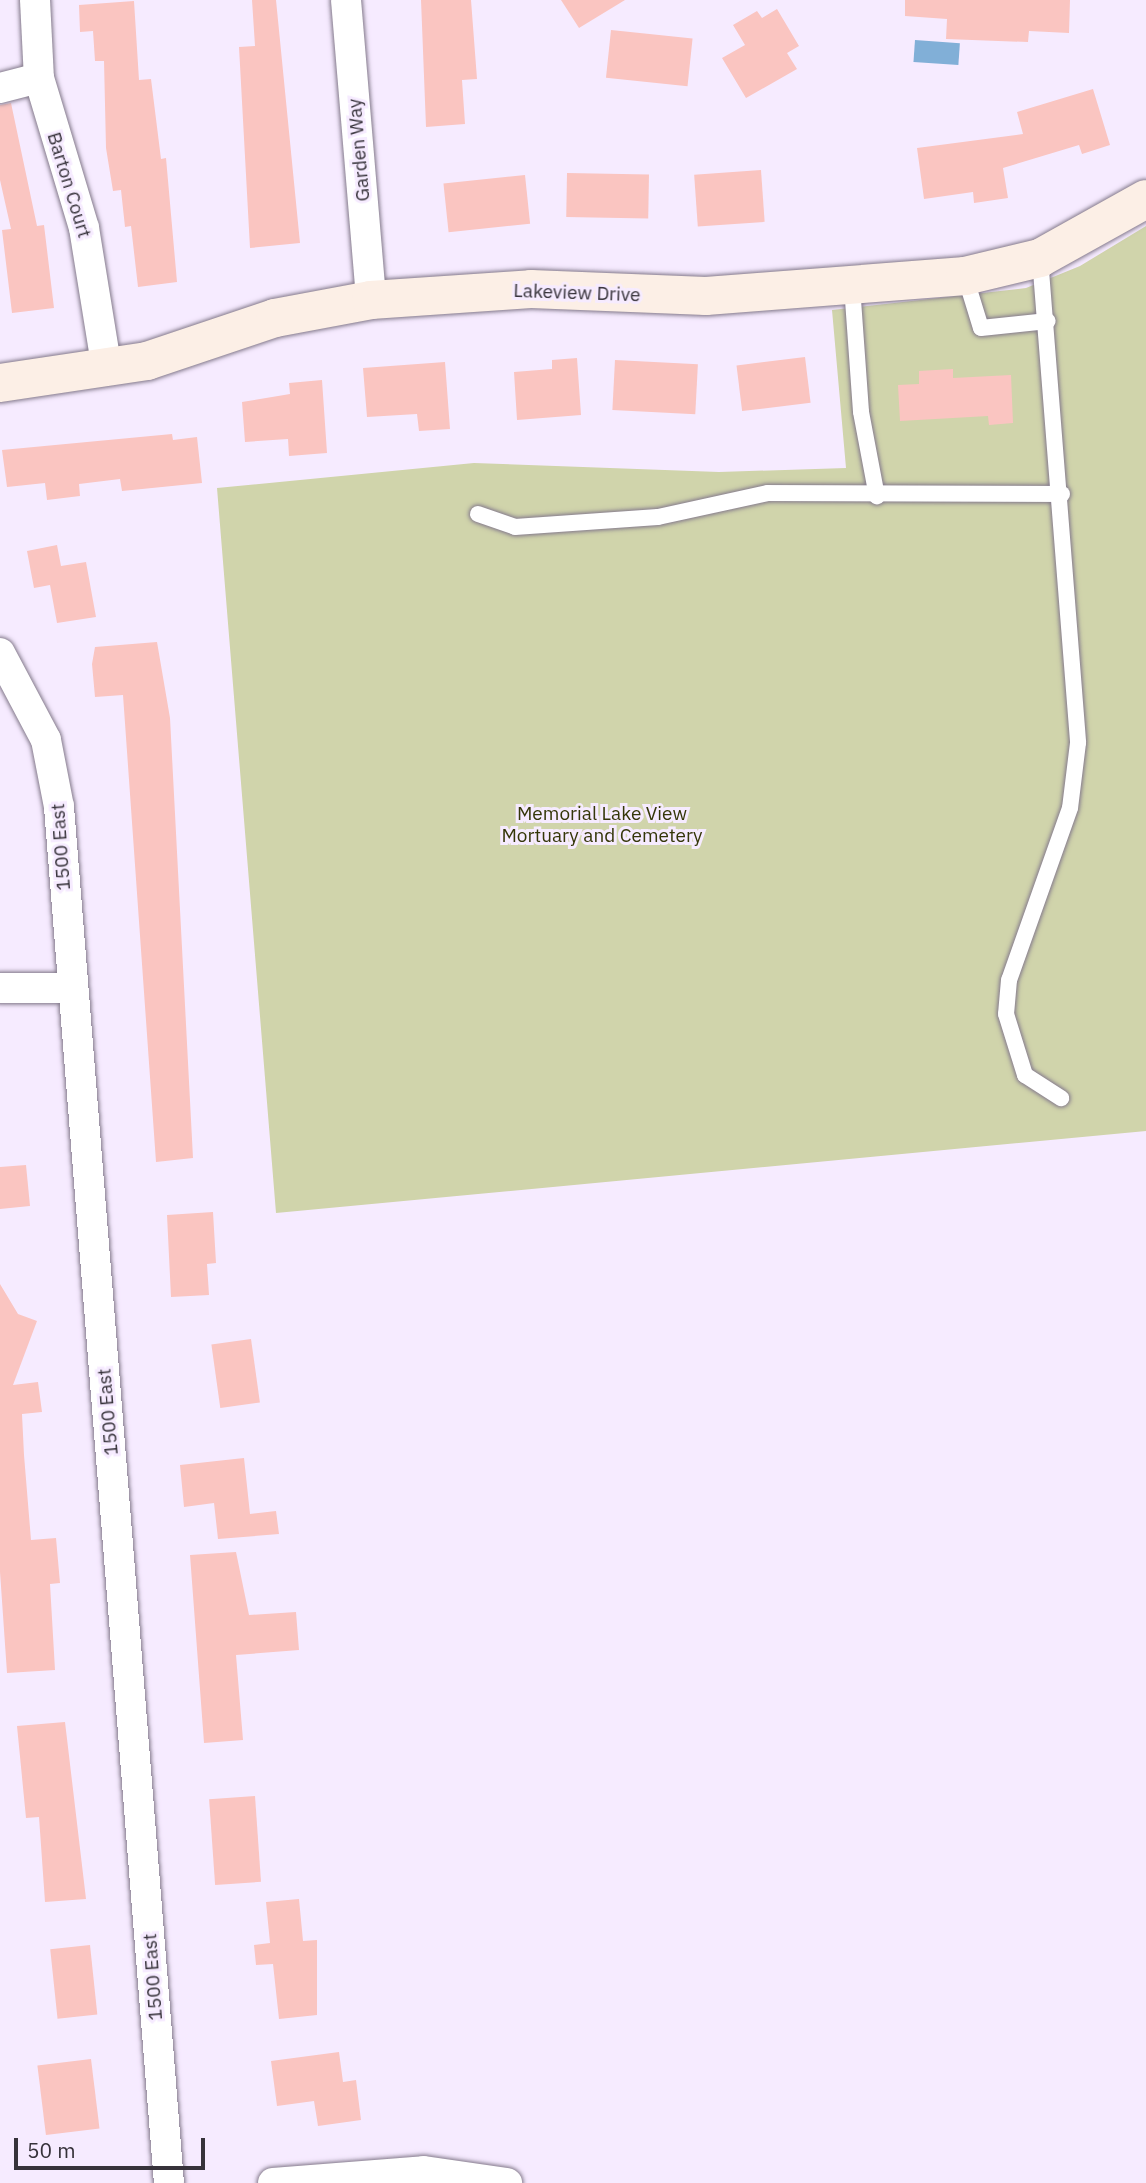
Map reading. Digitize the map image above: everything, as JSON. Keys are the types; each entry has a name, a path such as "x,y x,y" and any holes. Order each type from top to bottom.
{"street":[{"name":"Barton Court","path":"36,0 39,78 84,228 107,370"},
{"name":"Garden Way","path":"346,0 371,300"},
{"path":"0,88 39,78"},
{"name":"Lakeview Drive","path":"0,383 107,370 275,318 371,300 531,289 675,297 965,276 1040,258 1146,199"},
{"name":"1500 East","path":"0,653 34,710 54,773 169,2183"},
{"path":"0,988 73,988"},
{"path":"273,2183 424,2171 507,2183"}],"lane":[{"path":"1040,258 1048,321 1062,494 1076,778 1006,996 1016,1059 1025,1075 1061,1098"},
{"path":"965,276 981,328 1048,321"},
{"path":"852,286 861,412 877,497"},
{"path":"478,514 516,527 646,519 768,493 877,497 1062,494"}],"green space":[{"name":"Memorial Lake View Mortuary and Cemetery","path":"1146,226 1146,1131 276,1213 217,488 474,463 719,472 846,468 832,310 1026,288 1080,266"}],"water":[{"path":"915,40 960,43 958,65 913,62"}],"building":[{"path":"252,0 276,0 300,243 250,248 239,47 255,46"},
{"path":"421,0 471,0 477,79 462,80 465,124 426,127"},
{"path":"561,0 625,0 579,28"},
{"path":"905,0 1070,0 1069,33 1029,31 1028,42 946,39 947,19 905,16"},
{"path":"134,1 139,80 151,79 161,159 166,158 177,282 138,287 131,226 125,227 121,190 113,191 106,148 104,61 95,61 93,31 80,32 79,5"},
{"path":"777,9 799,46 787,53 797,69 746,98 722,58 745,45 733,25 757,11 762,18"},
{"path":"611,30 693,39 688,86 606,78"},
{"path":"1093,89 1110,145 1082,154 1079,145 1003,168 1008,198 974,203 973,192 924,199 917,148 1023,134 1017,112"},
{"path":"11,103 37,226 44,225 54,308 12,313 2,230 11,229 0,180 0,105"},
{"path":"761,170 765,222 698,227 694,175"},
{"path":"567,173 649,174 648,218 566,217"},
{"path":"525,175 530,224 449,232 443,184"},
{"path":"805,357 811,403 742,411 737,365"},
{"path":"577,358 581,415 517,420 514,372 552,369 552,360"},
{"path":"615,360 698,364 695,414 612,410"},
{"path":"445,362 450,429 419,431 417,414 367,417 363,368"},
{"path":"953,369 953,378 1011,375 1013,423 989,425 988,416 900,421 898,385 919,384 919,371"},
{"path":"322,380 327,453 289,456 288,439 245,442 242,402 290,394 289,383"},
{"path":"172,434 173,440 197,437 202,483 122,491 120,479 79,484 80,496 47,500 45,483 7,487 2,450"},
{"path":"57,545 61,566 86,562 96,617 57,623 50,585 34,588 27,551"},
{"path":"157,642 170,718 193,1158 156,1162 123,695 95,697 92,664 95,647"},
{"path":"26,1165 30,1206 0,1209 0,1167"},
{"path":"213,1212 216,1263 207,1264 209,1295 171,1297 167,1215"},
{"path":"0,1284 18,1314 37,1321 13,1385 38,1382 42,1412 22,1414 24,1455 31,1540 56,1538 60,1583 50,1584 55,1670 7,1673 0,1572"},
{"path":"251,1339 260,1402 220,1408 211,1345"},
{"path":"244,1458 250,1514 276,1511 279,1534 218,1539 214,1503 184,1507 180,1465"},
{"path":"236,1552 249,1615 296,1612 299,1650 236,1655 243,1740 204,1743 190,1555"},
{"path":"65,1722 86,1899 45,1902 39,1817 26,1818 17,1726"},
{"path":"255,1796 261,1882 215,1885 209,1799"},
{"path":"299,1899 303,1941 317,1940 317,2015 279,2019 273,1964 256,1965 254,1945 270,1943 266,1902"},
{"path":"90,1945 97,2015 58,2019 50,1949"},
{"path":"339,2052 343,2082 356,2080 361,2120 318,2126 314,2101 277,2106 271,2061"},
{"path":"91,2059 100,2128 46,2135 37,2066"}]}
